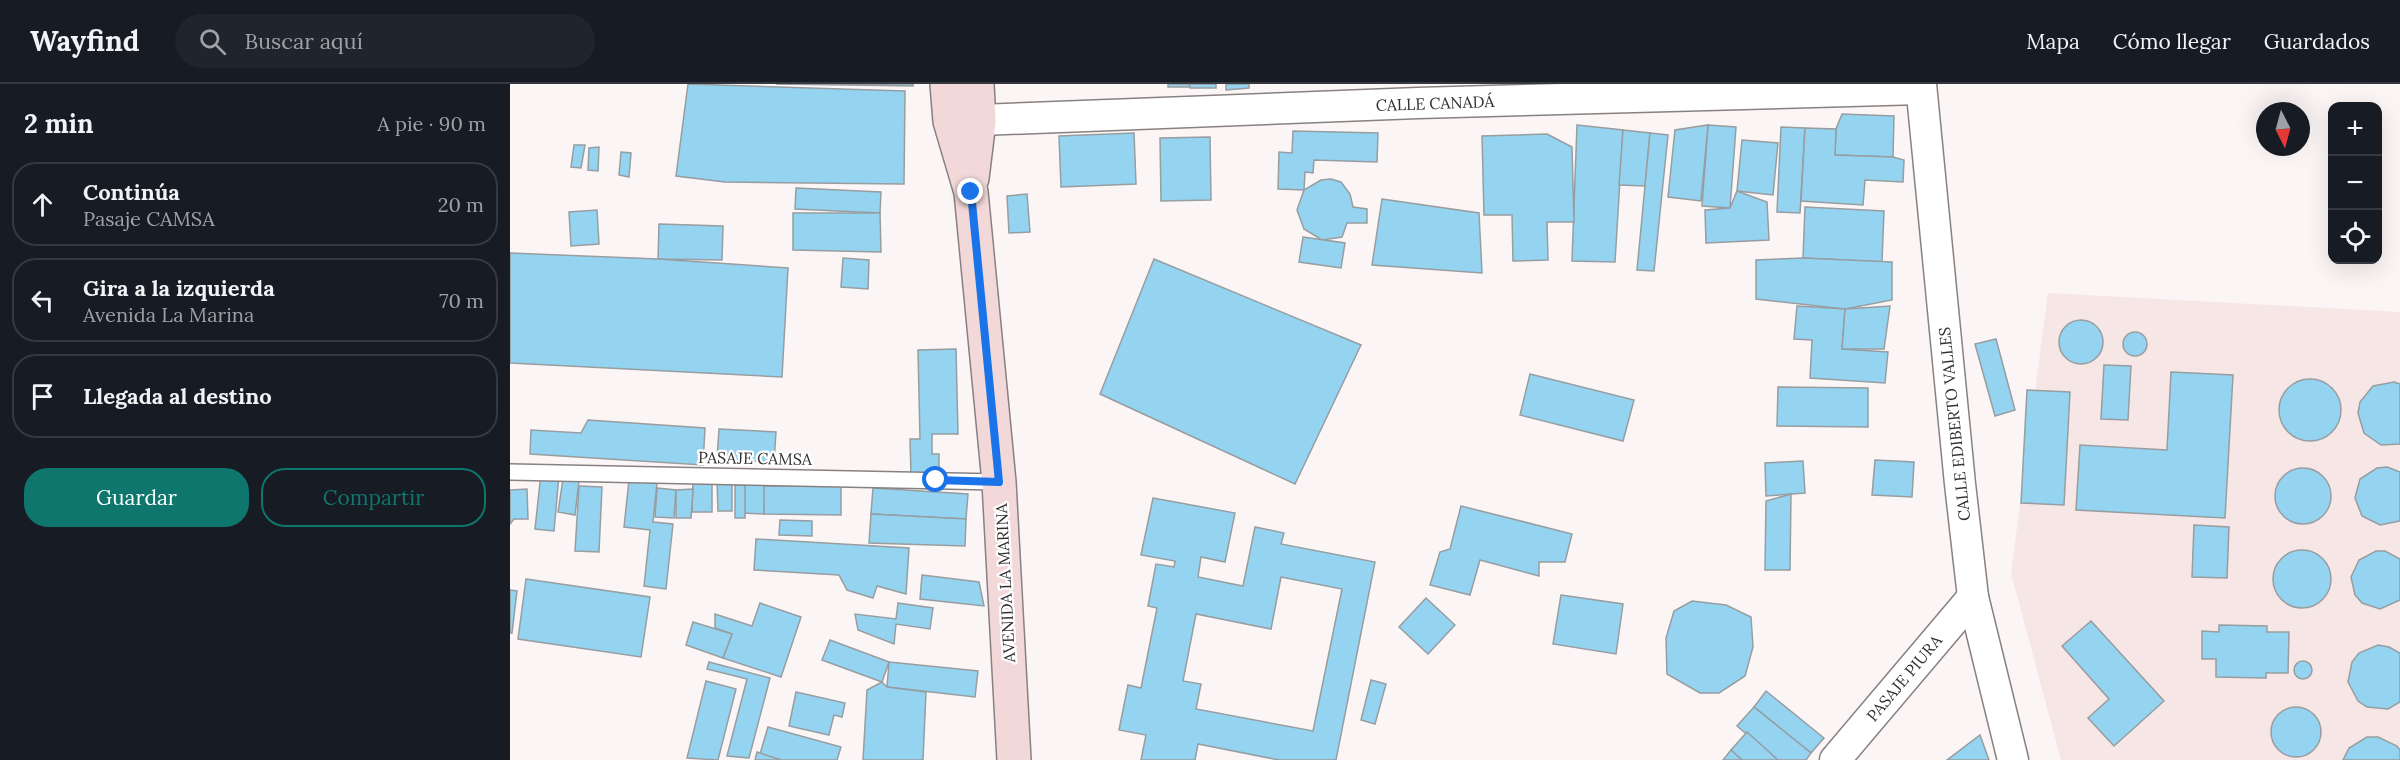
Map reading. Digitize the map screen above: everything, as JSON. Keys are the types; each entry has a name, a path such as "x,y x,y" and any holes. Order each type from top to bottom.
{"main road":[{"name":"AVENIDA LA MARINA","path":"947,84 964,121 999,482 1014,760"},
{"name":"AVENIDA LA MARINA","path":"964,121 976,84"}],"street":[{"name":"CALLE CANADÁ","path":"964,121 1418,93 1921,87"},
{"name":"CALLE EDIBERTO VALLES","path":"1921,87 1973,597 2013,760"},
{"name":"PASAJE PIURA","path":"1835,760 1973,597"}],"lane":[{"name":"PASAJE CAMSA","path":"510,472 999,482"}],"shaded area":[{"path":"2048,293 2400,312 2400,760 2061,760 2011,573"}],"building":[{"path":"688,84 905,91 904,184 725,182 676,176"},
{"path":"776,84 913,84 913,86"},
{"path":"1168,84 1189,84 1189,87 1168,87"},
{"path":"1190,84 1216,84 1216,88 1190,88"},
{"path":"1226,84 1249,84 1249,88 1226,90"},
{"path":"1842,114 1894,116 1893,157 1835,155 1836,129"},
{"path":"1577,125 1623,130 1615,262 1572,261"},
{"path":"1708,125 1736,127 1730,208 1702,206"},
{"path":"1708,125 1701,201 1668,197 1675,130"},
{"path":"1781,127 1805,128 1800,213 1777,212"},
{"path":"1805,128 1836,129 1835,155 1893,157 1904,160 1903,182 1865,180 1863,205 1801,201"},
{"path":"1623,130 1650,133 1645,186 1619,185"},
{"path":"1293,131 1378,133 1377,162 1314,160 1313,173 1305,172 1304,190 1278,189 1279,152 1292,153"},
{"path":"1134,133 1136,184 1061,187 1059,136"},
{"path":"1650,133 1668,135 1654,271 1637,270"},
{"path":"1547,134 1572,147 1574,222 1547,222 1548,260 1513,261 1512,215 1484,215 1482,136"},
{"path":"1210,137 1211,200 1161,201 1160,138"},
{"path":"1742,140 1778,143 1773,195 1737,191"},
{"path":"574,145 585,145 581,168 571,167"},
{"path":"599,147 598,171 588,170 589,148"},
{"path":"621,152 631,153 629,177 619,175"},
{"path":"1331,179 1341,182 1350,194 1353,207 1367,209 1367,223 1347,223 1342,237 1322,240 1304,229 1297,210 1304,190 1321,180"},
{"path":"796,188 881,192 880,213 795,209"},
{"path":"1737,191 1767,202 1769,240 1706,243 1705,210 1730,208"},
{"path":"1027,194 1030,232 1009,233 1007,196"},
{"path":"1382,199 1479,213 1482,273 1372,265"},
{"path":"1805,207 1884,211 1882,262 1803,258"},
{"path":"597,210 599,244 571,246 569,212"},
{"path":"793,213 880,213 881,252 793,250"},
{"path":"659,224 723,226 722,260 658,259"},
{"path":"1303,237 1345,243 1341,268 1299,262"},
{"path":"510,253 658,259 788,268 782,377 510,363"},
{"path":"843,258 869,260 868,289 841,287"},
{"path":"1803,258 1892,262 1892,300 1845,309 1756,299 1756,260"},
{"path":"1154,259 1361,345 1295,484 1100,394"},
{"path":"1797,306 1845,309 1842,349 1888,352 1885,383 1810,378 1812,340 1794,339"},
{"path":"1890,306 1884,349 1842,349 1845,309"},
{"path":"2081,320 2097,326 2103,342 2097,358 2081,364 2065,358 2059,342 2065,326"},
{"path":"2135,332 2144,335 2147,344 2144,353 2135,356 2126,353 2123,344 2126,335"},
{"path":"1996,339 2015,410 1995,416 1975,344"},
{"path":"956,349 958,434 932,434 932,454 939,454 939,473 911,474 910,439 920,439 918,350"},
{"path":"2104,365 2131,366 2128,420 2101,419"},
{"path":"2171,372 2233,375 2225,518 2076,510 2080,445 2167,450"},
{"path":"1530,374 1634,400 1623,441 1520,415"},
{"path":"2304,379 2316,379 2332,388 2339,398 2341,410 2339,422 2332,432 2316,441 2304,441 2293,436 2284,427 2279,416 2279,404 2284,393 2293,384"},
{"path":"2394,382 2400,384 2400,444 2381,445 2364,433 2358,413 2360,402 2373,386"},
{"path":"1778,387 1868,388 1868,427 1777,426"},
{"path":"2027,390 2070,392 2064,505 2021,503"},
{"path":"588,420 705,428 703,465 530,454 531,430 581,433"},
{"path":"719,429 776,432 774,462 717,459"},
{"path":"1875,460 1914,462 1912,497 1872,495"},
{"path":"1803,461 1805,493 1766,496 1765,463"},
{"path":"2387,467 2400,472 2400,521 2380,525 2362,516 2355,498 2360,479 2377,468"},
{"path":"2297,468 2309,468 2319,472 2327,480 2331,496 2327,512 2319,520 2309,524 2297,524 2287,520 2279,512 2275,502 2275,490 2279,480 2287,472"},
{"path":"541,473 559,475 554,531 535,529"},
{"path":"563,479 579,481 575,515 558,512"},
{"path":"693,479 712,479 712,512 692,512"},
{"path":"745,479 765,481 764,514 743,513"},
{"path":"629,480 657,483 653,522 673,524 666,589 644,586 650,530 624,527"},
{"path":"717,480 732,480 732,511 718,511"},
{"path":"735,485 745,485 745,518 735,518"},
{"path":"579,486 602,487 599,552 575,551"},
{"path":"764,486 841,486 841,515 764,514"},
{"path":"657,488 676,490 674,518 655,517"},
{"path":"873,488 968,494 966,519 871,514"},
{"path":"527,489 528,519 514,519 510,524 510,490"},
{"path":"693,489 691,518 676,518 676,490"},
{"path":"1791,494 1790,570 1765,570 1766,501"},
{"path":"1153,498 1235,513 1225,562 1201,557 1198,577 1243,586 1255,527 1284,533 1281,544 1375,562 1336,760 1279,760 1198,744 1195,760 1141,760 1146,735 1119,730 1128,685 1141,688 1157,608 1148,606 1156,564 1174,567 1175,561 1141,555","holes":["1281,577 1342,589 1313,731 1196,709 1201,684 1183,681 1196,614 1271,629"]},
{"path":"1461,506 1572,534 1565,562 1539,562 1539,576 1480,560 1470,595 1430,585 1440,552 1450,549"},
{"path":"871,514 966,519 965,546 869,543"},
{"path":"780,520 812,521 812,536 779,535"},
{"path":"2194,525 2229,527 2227,578 2192,577"},
{"path":"756,539 909,548 906,594 877,586 873,598 847,590 839,575 754,570"},
{"path":"2302,550 2313,552 2323,558 2329,568 2331,579 2329,590 2323,600 2313,606 2302,608 2291,606 2281,600 2275,590 2273,579 2275,568 2281,558 2291,552"},
{"path":"2376,551 2385,551 2400,559 2400,600 2380,609 2362,603 2355,595 2351,577 2359,560"},
{"path":"922,575 979,582 984,606 920,599"},
{"path":"526,579 650,597 641,657 518,639"},
{"path":"510,590 517,591 512,633 510,633"},
{"path":"1561,595 1623,604 1616,654 1553,644"},
{"path":"1426,598 1455,625 1428,654 1399,627"},
{"path":"1692,601 1726,605 1751,617 1753,647 1745,676 1719,693 1700,693 1667,674 1666,638 1674,611"},
{"path":"760,603 801,617 781,677 723,658 732,634 715,628 715,614 752,626"},
{"path":"898,603 933,608 930,629 896,624 894,644 858,630 855,614 896,619"},
{"path":"2091,621 2164,701 2114,746 2088,718 2109,699 2062,646"},
{"path":"693,622 732,634 723,658 686,645"},
{"path":"2219,625 2267,626 2267,632 2289,632 2288,673 2266,673 2266,678 2216,677 2216,659 2202,659 2202,631 2219,632"},
{"path":"830,640 889,662 882,682 822,660"},
{"path":"2378,645 2389,647 2400,653 2400,702 2388,709 2367,707 2358,701 2348,682 2352,662 2359,653"},
{"path":"2303,661 2309,664 2312,670 2309,676 2303,679 2297,676 2294,670 2297,664"},
{"path":"709,662 770,678 749,758 727,756 747,679 707,669"},
{"path":"889,662 978,671 975,697 887,687"},
{"path":"1371,680 1386,684 1375,724 1361,720"},
{"path":"706,681 736,689 718,760 687,758"},
{"path":"882,682 887,687 926,692 923,760 863,760 867,690"},
{"path":"1766,691 1824,738 1811,753 1754,707"},
{"path":"796,692 845,703 842,717 834,715 829,735 789,726"},
{"path":"1754,707 1811,753 1806,760 1777,760 1737,726"},
{"path":"2296,707 2310,711 2317,718 2321,732 2317,746 2310,753 2296,757 2282,753 2275,746 2271,732 2275,718 2282,711"},
{"path":"768,727 841,747 837,760 781,760 760,754"},
{"path":"1747,732 1778,760 1742,760 1731,750"},
{"path":"1980,735 1989,760 1947,760"},
{"path":"2367,737 2378,737 2397,746 2400,750 2400,760 2343,760 2349,748"},
{"path":"1731,750 1742,760 1723,760"},
{"path":"757,752 781,760 755,760"}],"route":[{"path":"936,480 999,482 971,192"}]}
